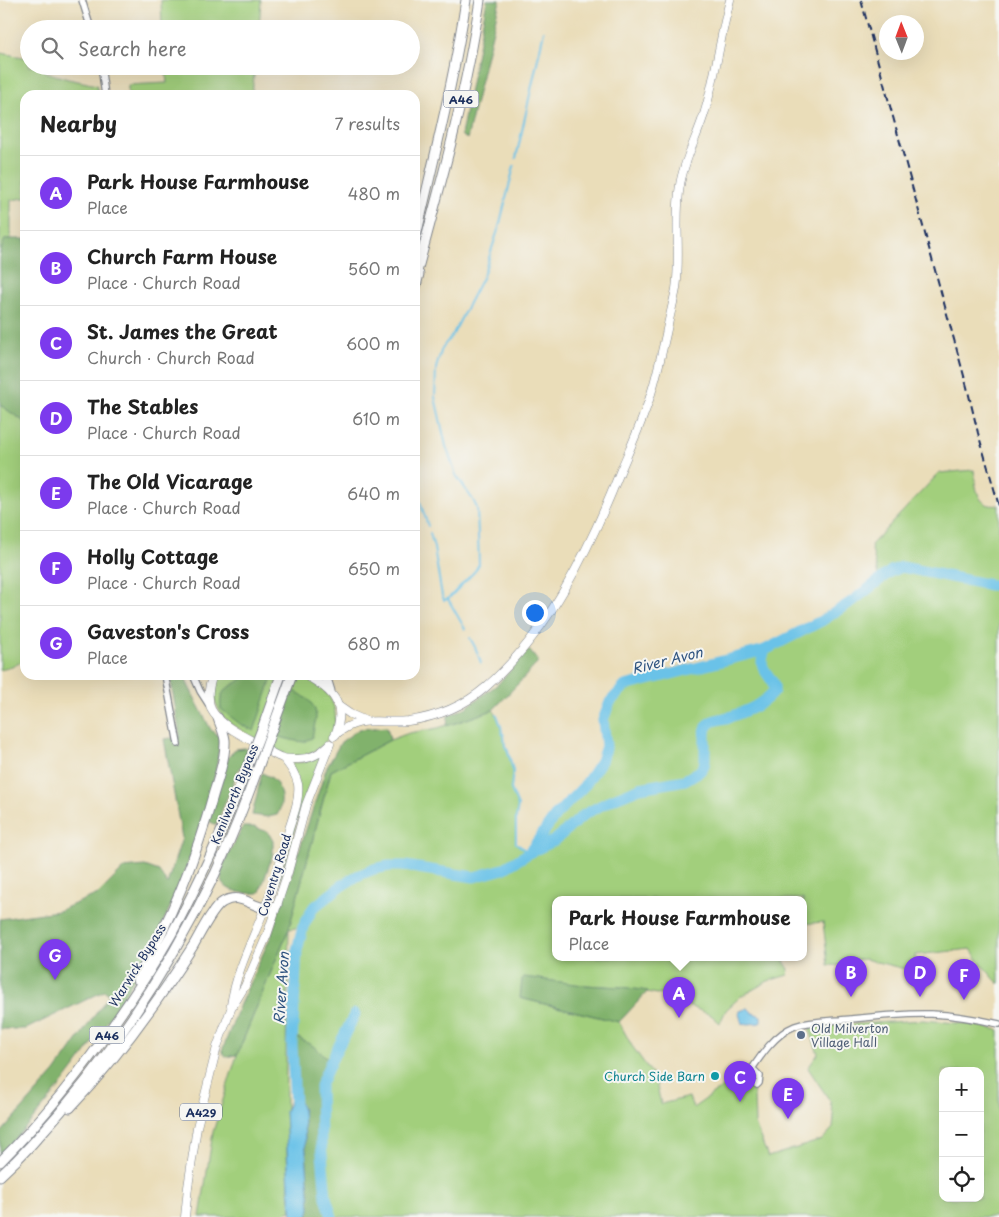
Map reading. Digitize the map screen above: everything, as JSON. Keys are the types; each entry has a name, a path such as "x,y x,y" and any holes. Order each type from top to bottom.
{"highway":[{"name":"A46","path":"420,219 446,105 466,0"},
{"name":"A46","path":"420,261 438,198 468,68 480,0"},
{"path":"420,270 438,198"},
{"name":"Kenilworth Bypass","path":"193,892 217,841 280,680"},
{"name":"Kenilworth Bypass","path":"192,918 230,840 290,680"},
{"path":"327,680 330,691"},
{"path":"101,1043 166,924 198,847 216,787 224,751 225,738 218,718"},
{"name":"Warwick Bypass","path":"0,1162 82,1070 132,999 159,956 193,892"},
{"name":"A46","path":"32,1144 80,1098 137,1026 178,970 219,904 226,900 235,899 265,908"},
{"path":"265,908 277,905"},
{"name":"Warwick Bypass","path":"0,1176 32,1144 107,1053 156,980 192,918"}],"main road":[{"path":"334,736 346,727 367,721 401,721 434,716 465,702 485,689 513,660 542,624 565,589 592,539 638,430 653,388 677,280 677,209 679,186 684,166 702,123 709,100 730,0"},
{"path":"212,680 209,690 210,707 218,718 242,735 283,758 297,760 306,758 317,754 330,744"},
{"path":"313,680 330,691 338,705 350,714 367,721"},
{"name":"Coventry Road","path":"231,1009 245,986 267,936 288,872 306,805 339,722 338,705"},
{"name":"Coventry Road","path":"185,1217 197,1127 213,1062 231,1009 235,985 265,908 284,851 298,794 295,774 283,758"}],"street":[{"path":"82,0 88,20"},
{"path":"102,75 104,90"},
{"path":"166,680 178,744"},
{"path":"195,680 210,707"},
{"path":"752,1068 763,1053 780,1036 795,1026 810,1023 929,1014 999,1024"}],"green space":[{"path":"161,0 261,0 260,20 162,20"},
{"path":"487,0 500,0 467,139 461,135"},
{"path":"0,53 20,56 20,75 55,75 97,85 98,90 20,90 20,199 11,200 11,239 5,239 0,254"},
{"path":"166,75 254,75 253,90 128,90 128,85 167,83"},
{"path":"5,239 20,239 20,419 0,405 0,254"},
{"path":"0,405 20,419 20,663 0,670"},
{"path":"974,470 977,490 982,500 986,504 999,505 999,984 981,964 971,949 915,955 917,972 865,959 851,960 851,966 828,965 823,922 807,924 807,896 552,896 552,961 784,961 789,969 788,975 768,981 740,997 726,1010 720,1023 711,1015 662,995 622,987 583,985 520,998 619,1022 632,1046 655,1078 661,1104 689,1097 693,1108 745,1071 754,1094 755,1124 768,1157 822,1140 833,1128 834,1117 830,1101 808,1068 818,1054 809,1027 923,1020 967,1024 999,1030 999,1217 332,1217 326,1197 321,1143 320,1086 331,1061 293,1035 297,950 302,927 289,929 286,1105 291,1211 275,1217 200,1217 213,1132 237,1055 289,928 331,771 390,740 409,733 438,728 493,710 504,735 505,746 513,771 511,789 518,806 516,843 529,853 555,816 585,785 601,761 606,746 603,720 610,702 625,686 765,650 823,620 854,600 879,580 871,545 939,473"},
{"path":"529,650 538,661 493,710 447,726 448,716 467,707 498,684"},
{"path":"171,680 186,680 211,730 219,736 219,747 214,779 202,821 168,913 146,957 94,1041 65,1081 0,1155 0,1134 55,1072 109,995 104,991 26,1029 0,1029 0,919 58,911 98,894 124,868 145,866 159,871 167,884 182,838 164,739 180,737"},
{"path":"217,680 309,680 325,691 334,705 334,726 330,736 314,751 304,755 293,756 280,752 236,727 224,717 219,711 215,698"},
{"path":"240,680 271,680 254,731 240,724 221,709 222,695"},
{"path":"291,689 308,700 316,713 312,738 304,742 275,736"},
{"path":"387,727 390,740 331,771 289,928 237,1055 226,1057 222,1051 240,1004 271,936 326,769 341,742 359,729"},
{"path":"235,749 247,749 244,764 239,768 216,825 209,821 228,758"},
{"path":"322,756 300,810 273,898 298,808 292,763 305,762"},
{"path":"262,773 273,779 280,792 281,806 277,815 268,817 252,815"},
{"path":"243,827 254,827 268,832 273,841 273,854 260,892 258,893 234,891 229,889 222,880 221,874 224,864"},
{"path":"524,977 648,991 619,1022 520,998 522,979"},
{"path":"293,1035 313,1046 331,1061 320,1086 321,1143 326,1197 332,1217 308,1217 310,1208 303,1111 295,1090"}],"water":[{"path":"748,1008 753,1013 761,1016 760,1023 742,1023 740,1011"},
{"path":"295,1090 303,1111 310,1208 308,1217 292,1217 285,1111"}],"waterway":[{"path":"516,158 544,31"},
{"path":"448,599 475,571 479,564 477,508 456,475 446,446 435,397 436,368 442,348 453,334 483,276 499,227 514,166"},
{"path":"420,501 428,526"},
{"path":"430,533 442,596 444,600 448,599 465,629"},
{"name":"River Avon","path":"529,853 555,816 585,785 601,761 606,746 603,720 610,702 625,686 765,650 823,620 854,600 891,571 902,567 990,585 999,585"},
{"path":"470,638 481,663"},
{"name":"River Avon","path":"295,1105 292,1044 297,950 303,927 313,908 341,886 357,876 374,869 389,866 405,866 474,877 503,869 555,840 585,814 613,799 640,788 685,780 700,771 704,766 705,732 710,723 754,707 774,691 773,683 762,662 765,650"},
{"path":"497,715 513,771 511,789 518,806 516,843 529,853"},
{"path":"332,1217 326,1197 321,1143 320,1086 355,1014"}],"railway":[{"path":"861,0 999,506"}],"place":[{"name":"Gaveston's Cross","path":"55,980"},
{"name":"Church Farm House","path":"851,997"},
{"name":"The Stables","path":"920,997"},
{"name":"Holly Cottage","path":"964,1000"},
{"name":"Park House Farmhouse","path":"679,1018"},
{"name":"Old Milverton Village Hall","path":"801,1035"},
{"name":"Church Side Barn","path":"715,1076"},
{"name":"St. James the Great","path":"740,1102"},
{"name":"The Old Vicarage","path":"788,1119"}]}
